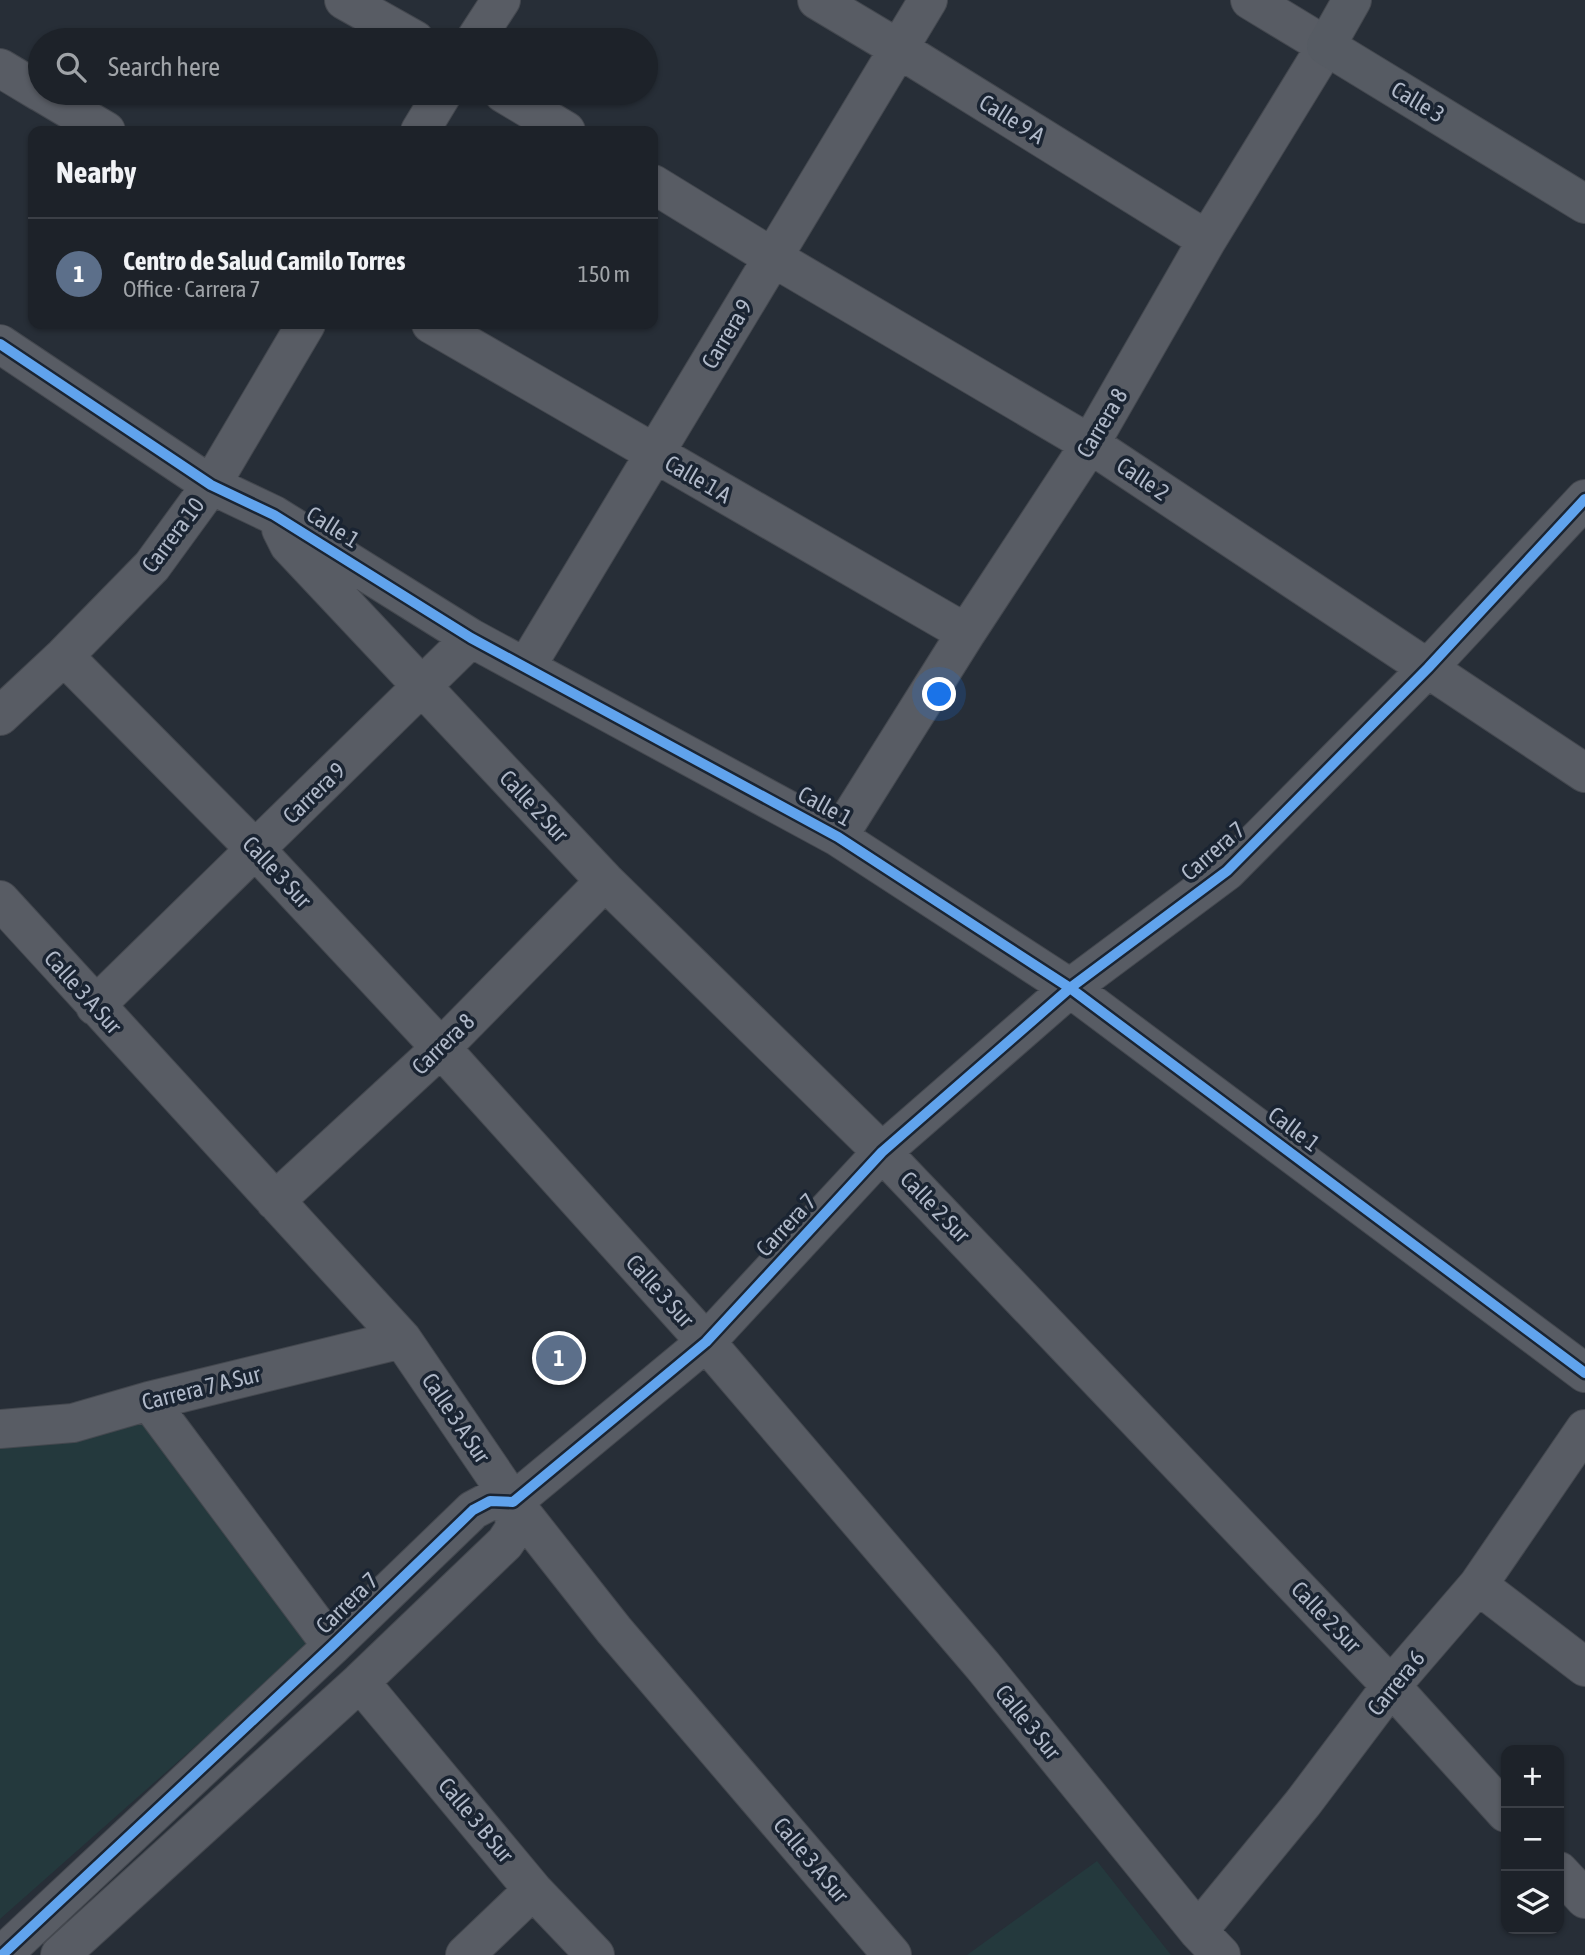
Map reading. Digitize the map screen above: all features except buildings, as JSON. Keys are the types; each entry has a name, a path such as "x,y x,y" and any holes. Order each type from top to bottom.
{"street":[{"path":"344,0 394,28"},
{"path":"483,28 501,0"},
{"name":"Calle 9 A","path":"817,0 1207,240"},
{"name":"Carrera 9","path":"526,667 928,0"},
{"name":"Calle 3","path":"1250,0 1585,204"},
{"name":"Carrera 8","path":"838,837 966,633 1090,444 1207,240 1352,0"},
{"path":"0,68 28,84"},
{"path":"63,105 98,126"},
{"path":"423,126 436,105"},
{"path":"523,105 558,126"},
{"name":"Calle 2","path":"658,187 1090,444 1585,772"},
{"name":"Carrera 10","path":"0,716 64,656 152,566 211,485 303,329"},
{"name":"Calle 1 A","path":"440,329 966,633"},
{"name":"Calle 1","path":"0,344 211,485 274,515 471,638 838,837 1070,988 1585,1373"},
{"name":"Carrera 7","path":"2,1955 473,1510 490,1501 513,1502 706,1342 882,1152 1070,988 1227,871 1428,668 1585,499"},
{"name":"Calle 2 Sur","path":"274,515 289,545 605,881 882,1152 1391,1686 1501,1808"},
{"name":"Carrera 9","path":"95,1006 471,638"},
{"name":"Calle 3 Sur","path":"64,656 256,849 441,1048 706,1342 983,1666 1210,1943"},
{"name":"Carrera 8","path":"275,1201 441,1048 605,881"},
{"name":"Calle 3 A Sur","path":"0,900 402,1339 513,1502 614,1630 892,1955"},
{"name":"Carrera 7 A Sur","path":"0,1429 73,1423 149,1401 402,1339"},
{"path":"149,1401 332,1646"},
{"name":"Carrera 6","path":"1210,1943 1303,1803 1391,1686 1478,1585 1585,1429"},
{"path":"60,1955 360,1682 505,1543 515,1528 513,1502"},
{"path":"1478,1585 1585,1667"},
{"name":"Calle 3 B Sur","path":"360,1682 533,1890 595,1955"},
{"path":"1564,1876 1585,1899"},
{"path":"465,1955 533,1890"}],"green space":[{"path":"149,1401 312,1643 0,1919 0,1422"},
{"path":"1097,1861 1171,1955 967,1955"}],"cycle path":[{"path":"0,344 211,485 274,515 471,638 838,837 1070,988 1585,1373"},
{"path":"2,1955 473,1510 490,1501 513,1502 706,1342 882,1152 1070,988 1227,871 1428,668 1585,499"}],"place":[{"name":"Centro de Salud Camilo Torres","path":"559,1358"}]}
